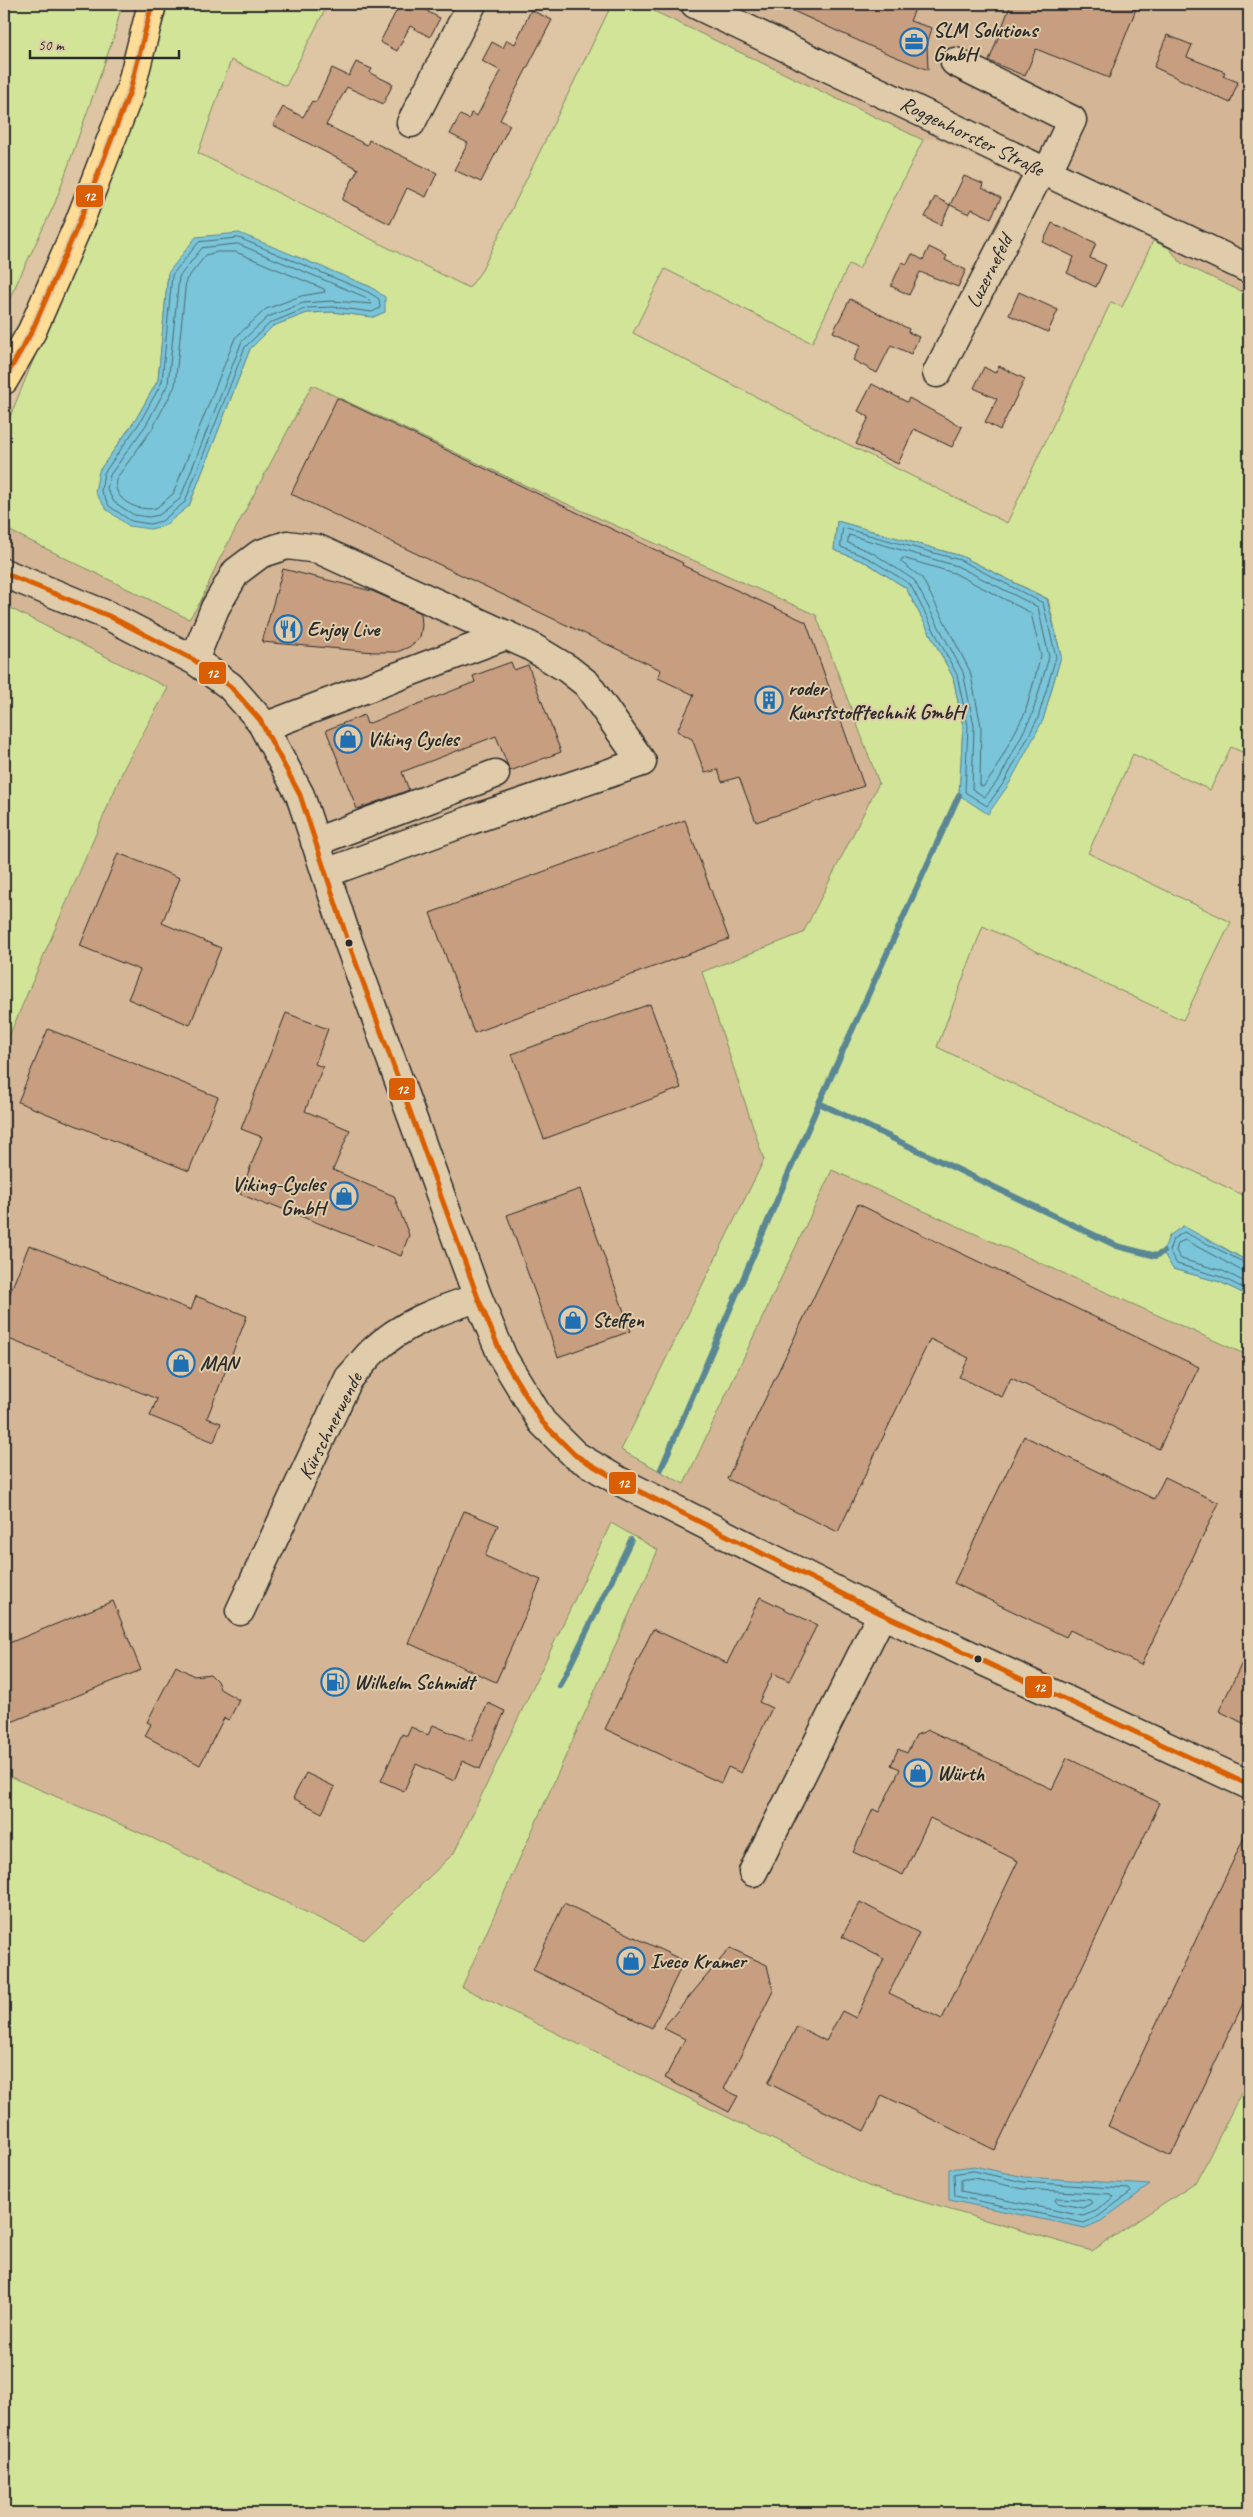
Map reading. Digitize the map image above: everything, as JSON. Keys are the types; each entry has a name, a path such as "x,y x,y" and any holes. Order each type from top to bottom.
{"main road":[{"path":"4,380 32,331 82,214 130,91 152,4"}],"street":[{"path":"411,123 472,4"},
{"name":"Roggenhorster Straße","path":"695,4 1249,269"},
{"name":"Luzernefeld","path":"937,373 1072,120 955,62"},
{"path":"194,660 215,608 236,572 260,554 287,545 318,549 507,635 553,660 587,684 642,762 471,820 326,873"},
{"path":"4,573 109,616 194,660 230,686 264,727 300,795 315,842 478,1298 503,1358 542,1422 576,1455 619,1481 882,1614 1249,1785"},
{"path":"264,727 507,635"},
{"path":"315,842 495,774"},
{"path":"461,787 471,820"},
{"name":"Kürschnerwende","path":"240,1611 349,1378 372,1351 402,1329 450,1306 478,1298"},
{"path":"753,1872 882,1614"}],"shaded area":[{"path":"639,4 1249,4 1249,295 1181,263 1169,248 935,138 923,140"},
{"path":"311,385 520,483 816,615 879,783 803,933 702,972 764,1160 621,1450 684,1484 832,1170 1249,1356 1249,2077 1197,2181 1092,2251 868,2186 462,1987 658,1550 611,1523 454,1853 364,1940 152,1838 4,1774 4,1048 125,766 168,688 4,608 4,538 8,528 189,619 201,601 218,562","holes":["974,2166 1024,2177 1149,2185 949,2200 949,2169"]}],"green space":[{"path":"4,4 122,4 113,39 55,203 4,310"},
{"path":"168,4 328,4 286,86 231,60 198,153 469,288 482,270 612,4 639,4 923,140 859,269 849,264 812,343 665,269 633,333 849,445 1007,523 1111,302 1122,307 1153,241 1169,248 1181,263 1249,295 1249,755 1231,747 1210,790 1133,754 1088,853 1231,922 1183,1020 983,926 937,1047 1249,1198 1249,1262 1221,1246 1173,1269 1220,1282 1249,1296 1249,1356 832,1170 684,1484 621,1450 764,1160 702,972 803,933 879,783 816,615 520,483 312,385 218,562 201,601 189,619 4,528 4,431 143,95","holes":["168,273 334,273 371,287 385,312 373,317 332,312 307,313 273,326 250,349 189,506 99,471 136,419 158,380","837,521 961,556 1048,599 1061,656 1043,720 959,795 963,726 953,677 906,588 867,563 834,550"]},
{"path":"4,605 168,688 125,766 4,1048"},
{"path":"611,1523 658,1550 462,1987 868,2186 1092,2251 1197,2181 1249,2077 1249,2513 4,2513 4,1774 152,1838 364,1940 454,1853"}],"water":[{"path":"239,233 371,287 385,297 385,312 373,317 332,312 307,313 273,326 250,349 189,506 164,526 150,529 129,526 106,509 95,492 99,471 136,419 158,380 168,273 196,237"},
{"path":"837,521 961,556 1047,599 1061,656 1043,720 1009,784 988,814 959,795 963,726 953,677 906,588 867,563 834,550"},
{"path":"1183,1226 1249,1262 1249,1296 1220,1282 1173,1269 1163,1252 1169,1236"},
{"path":"974,2166 1024,2177 1150,2185 1101,2221 1085,2228 949,2200 949,2169"}],"building":[{"path":"400,4 432,4 428,12 440,18 430,37 410,26 397,51 380,42"},
{"path":"778,4 917,4 910,21 932,28 927,44 928,70 872,47"},
{"path":"1011,4 1138,4 1109,78 1036,49 1025,76 989,61"},
{"path":"531,10 552,20 500,120 510,125 481,182 454,170 468,143 450,134 460,115 469,119 471,113 477,116 501,71 482,61 492,42 503,48 507,40 515,44"},
{"path":"1167,35 1192,45 1187,57 1225,72 1223,76 1238,82 1230,103 1154,67"},
{"path":"356,62 372,69 370,73 393,84 383,104 347,87 326,125 367,145 369,140 437,173 426,197 407,188 390,224 342,200 358,169 273,125 283,107 303,117 312,101 316,102 332,68 349,76"},
{"path":"964,176 983,184 982,188 1001,198 991,218 972,209 969,214 950,205"},
{"path":"935,197 950,205 941,225 925,217"},
{"path":"1052,223 1096,243 1090,258 1106,265 1096,287 1067,273 1074,257 1043,242"},
{"path":"929,247 947,256 945,260 966,270 958,287 920,272 909,295 891,286 902,262 907,264 912,254 923,260"},
{"path":"1019,292 1058,310 1048,332 1009,315"},
{"path":"850,299 909,329 908,332 919,337 911,354 891,345 877,373 853,360 861,345 833,332"},
{"path":"999,366 1025,379 1000,430 985,422 997,399 974,388 984,367 995,373"},
{"path":"872,384 907,402 909,398 962,427 952,447 914,429 898,464 856,444 869,417 858,411"},
{"path":"337,398 683,563 682,565 806,622 864,786 756,822 739,777 722,782 718,770 705,773 692,739 677,731 694,695 658,678 661,670 291,494"},
{"path":"283,569 372,591 421,613 420,638 409,647 397,652 374,652 262,642"},
{"path":"511,662 514,670 528,665 561,752 510,771 496,736 402,772 409,790 357,809 326,730 364,715 367,724 475,682 473,676"},
{"path":"685,820 729,939 474,1033 430,913"},
{"path":"118,853 180,878 162,923 221,948 190,1025 128,999 140,970 80,946"},
{"path":"650,1004 681,1088 544,1139 512,1054"},
{"path":"286,1013 328,1029 315,1064 323,1067 305,1111 350,1130 333,1170 394,1196 409,1235 401,1256 240,1194 262,1137 241,1129"},
{"path":"48,1029 218,1097 189,1171 18,1102"},
{"path":"580,1189 631,1331 558,1357 507,1215"},
{"path":"858,1204 1199,1367 1159,1449 1011,1378 1002,1397 959,1377 969,1358 930,1339 838,1532 727,1479"},
{"path":"29,1245 191,1310 196,1296 247,1316 207,1418 221,1423 214,1442 150,1416 157,1399 4,1337 4,1308"},
{"path":"1024,1436 1154,1499 1165,1477 1219,1503 1141,1665 1070,1630 1066,1637 954,1583"},
{"path":"464,1511 498,1525 485,1556 541,1580 496,1682 408,1643"},
{"path":"760,1597 817,1625 789,1681 773,1673 759,1702 772,1708 741,1773 728,1767 721,1783 605,1729 653,1629 727,1663"},
{"path":"113,1601 141,1670 4,1725 4,1645"},
{"path":"1249,1648 1249,1726 1219,1711"},
{"path":"176,1666 194,1676 210,1674 217,1681 220,1689 239,1700 229,1720 224,1718 200,1765 145,1736 151,1724 147,1722"},
{"path":"488,1703 505,1711 480,1769 462,1761 454,1781 416,1764 404,1791 381,1781 402,1734 407,1736 411,1727 428,1735 433,1725 471,1741"},
{"path":"929,1730 1052,1789 1067,1758 1160,1803 995,2150 882,2095 864,2131 768,2083 797,2026 826,2041 842,2011 856,2018 884,1959 842,1937 860,1902 919,1933 889,1993 942,2019 1018,1861 930,1818 903,1875 853,1852 873,1809 879,1812 900,1769 891,1765 898,1749 907,1753 916,1735"},
{"path":"306,1773 335,1787 322,1813 293,1798"},
{"path":"1249,1827 1249,1991 1171,2156 1108,2126"},
{"path":"564,1903 684,1961 652,2028 533,1970"},
{"path":"730,1948 767,1965 773,1991 724,2089 738,2096 729,2112 665,2078 685,2039 663,2028"}],"waterway":[{"path":"661,1469 819,1103 959,795"},
{"path":"819,1103 1117,1246 1156,1256 1163,1252"},
{"path":"560,1686 631,1540"}],"transit line":[{"name":"12","path":"4,380 32,331 79,223 130,91 152,4"},
{"name":"12","path":"4,573 109,616 194,660 230,686 260,720 300,795 348,941 478,1298 503,1358 542,1422 575,1455 619,1481 882,1614 1249,1785"}],"place":[{"name":"SLM Solutions GmbH","path":"914,42"},
{"name":"Enjoy Live","path":"288,629"},
{"name":"roder Kunststofftechnik GmbH","path":"769,700"},
{"name":"Viking Cycles","path":"348,739"},
{"name":"Viking-Cycles GmbH","path":"344,1196"},
{"name":"Steffen","path":"573,1320"},
{"name":"MAN","path":"181,1363"},
{"name":"Wilhelm Schmidt","path":"335,1682"},
{"name":"Würth","path":"918,1773"},
{"name":"Iveco Kramer","path":"631,1961"}]}
